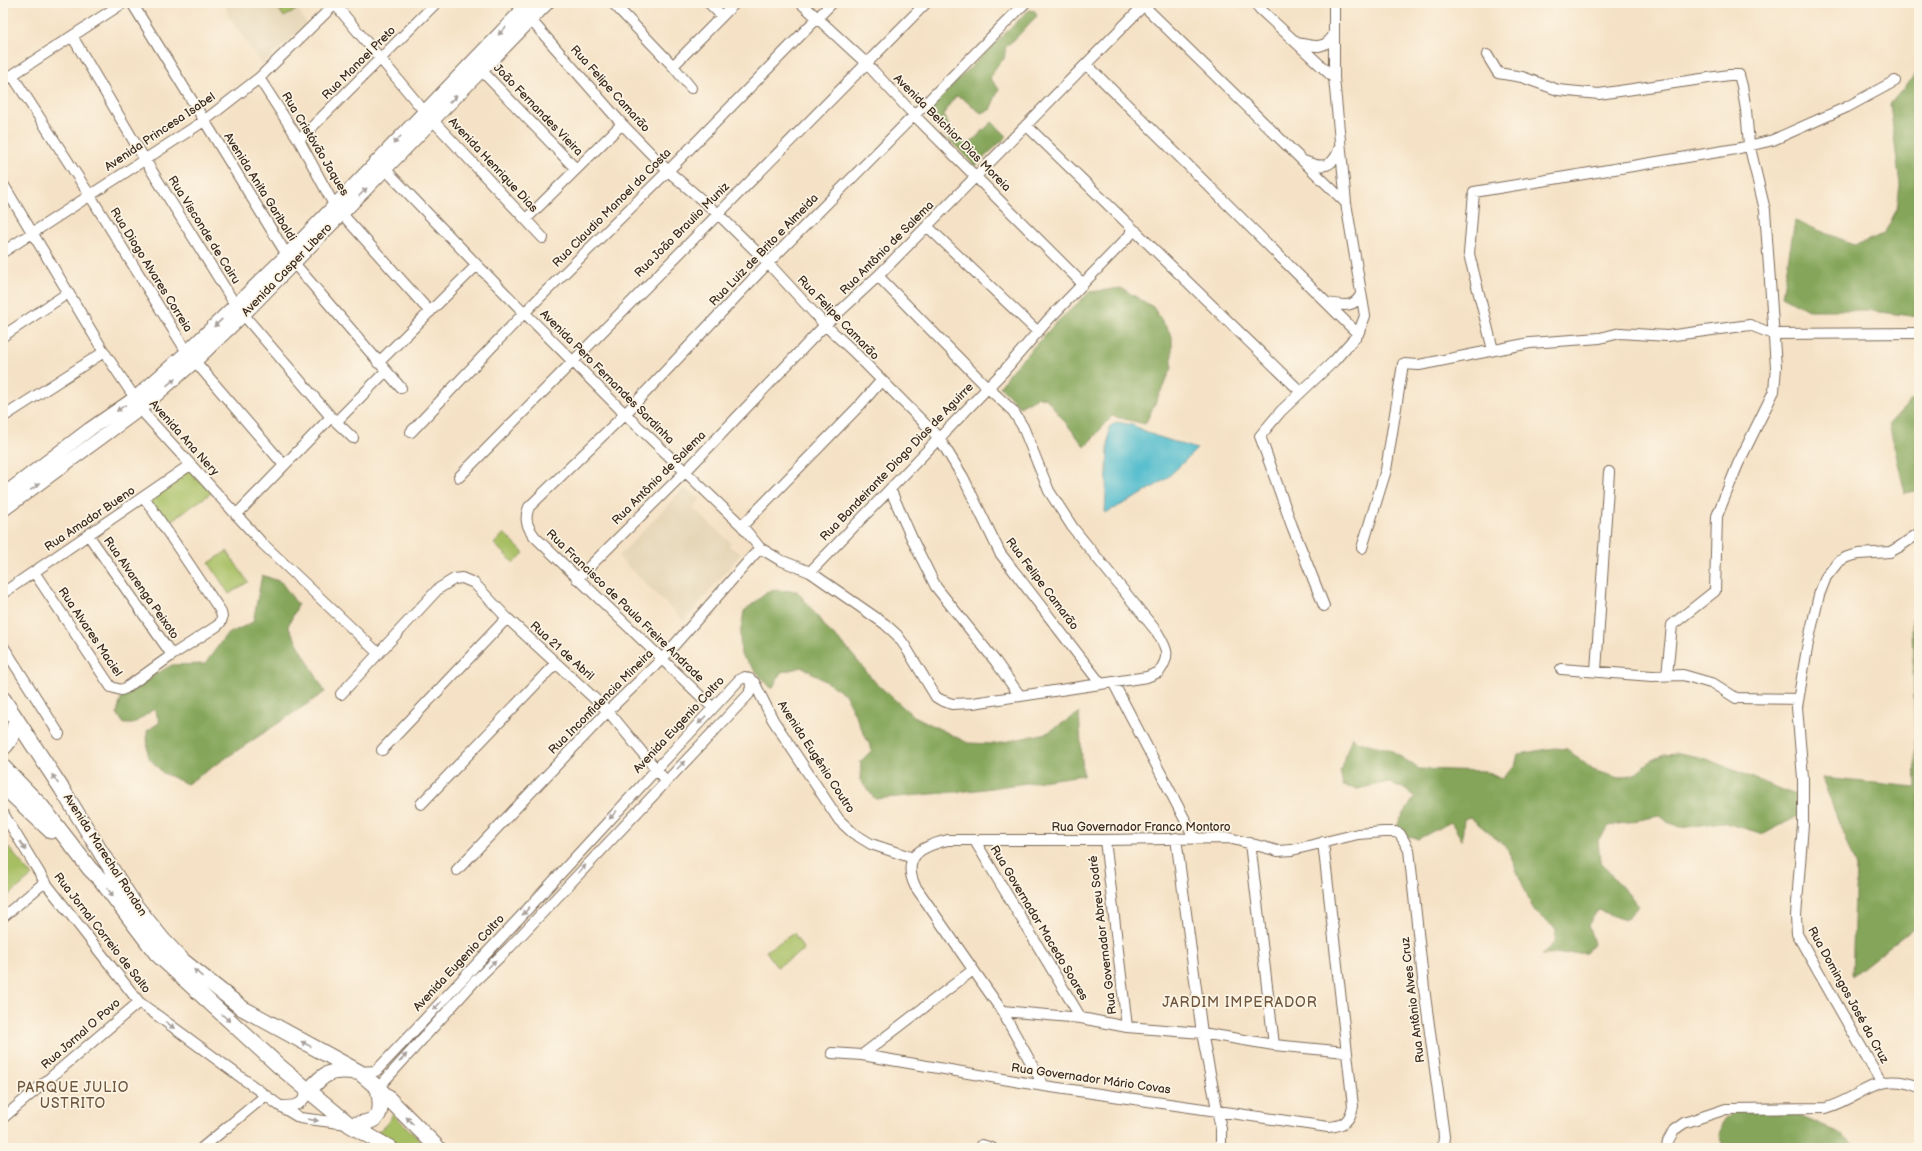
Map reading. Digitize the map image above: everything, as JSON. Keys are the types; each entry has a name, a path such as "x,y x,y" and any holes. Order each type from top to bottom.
{"main road":[{"name":"Avenida Marechal Rondon","path":"3,699 62,789 134,904 163,940 183,961 242,1008 359,1072 378,1088 438,1148"},
{"path":"3,748 9,742 13,734 16,720"},
{"name":"Avenida Marechal Rondon","path":"3,767 42,807 90,869 101,880 157,954 279,1066 309,1091 350,1125 390,1148"},
{"path":"3,786 90,869"},
{"path":"309,1091 324,1075 332,1071 341,1070 359,1072"},
{"path":"324,1075 322,1090 325,1104"},
{"path":"350,1125 374,1121 378,1117 381,1102 378,1088"}],"street":[{"path":"3,82 123,3"},
{"name":"Avenida Anita Garibaldi","path":"132,3 290,259 401,388"},
{"name":"Rua Manoel Preto","path":"299,140 436,3"},
{"name":"Avenida Casper Libero","path":"3,510 137,404 190,357 239,311 338,209 428,115 525,8 547,3"},
{"path":"613,3 673,66 691,88"},
{"path":"710,3 722,16"},
{"path":"673,66 735,3"},
{"name":"Avenida Belchior Dias Moreia","path":"802,3 866,63 915,116 1083,284"},
{"name":"Rua Claudio Manoel da Costa","path":"411,432 524,313 668,171 832,3"},
{"name":"Rua João Braulio Muniz","path":"459,477 717,213 926,3"},
{"name":"Rua Luiz de Brito e Almeida","path":"526,518 528,507 624,414 768,263 915,116 1025,3"},
{"path":"1255,3 1334,78"},
{"path":"1324,606 1292,526 1260,436 1281,411 1334,361 1358,334 1365,316 1346,203 1340,144 1334,78 1334,3"},
{"name":"Avenida Princesa Isabel","path":"3,252 204,121 259,78 335,4"},
{"name":"Avenida Henrique Dias","path":"335,4 428,115 526,218 543,238"},
{"path":"1145,4 1346,203"},
{"name":"Rua Antônio de Salema","path":"577,579 685,472 825,325 878,276 1145,4"},
{"name":"Avenida Casper Libero","path":"338,209 385,169 428,115 482,71 525,8"},
{"name":"Rua Felipe Camarão","path":"525,8 622,124 668,171 717,213 768,263 825,325 854,351 881,381 939,438 963,477 1000,553 1100,683"},
{"path":"1296,43 1317,46 1325,45 1330,41 1334,34"},
{"name":"Rua Visconde de Cairu","path":"72,36 145,160 239,311 333,420 353,438"},
{"path":"1487,55 1498,73 1522,77 1558,90 1599,94 1728,75 1739,76 1742,86 1749,146 1765,210 1776,367 1774,391 1738,464 1717,516 1715,591 1672,625 1667,675"},
{"path":"1086,64 1358,334"},
{"name":"João Fernandes Vieira","path":"482,71 575,168"},
{"name":"Rua Diogo Alvares Correia","path":"12,75 90,194 190,357 284,465"},
{"name":"Rua Cristóvão Jaques","path":"259,78 299,140 338,209 430,312"},
{"path":"1493,350 1469,254 1474,192 1749,146 1773,140 1847,107 1895,82"},
{"path":"526,218 575,168 622,124"},
{"path":"1026,125 1301,392"},
{"path":"1302,161 1325,166 1330,164 1336,158 1340,144"},
{"name":"Avenida Pero Fernandes Sardinha","path":"385,169 524,313 573,360 624,414 742,526 760,548 780,560 810,572 885,624 897,635 936,697 952,704 968,704 1020,696"},
{"name":"Avenida Ana Nery","path":"3,184 137,404 236,515 268,548 378,653"},
{"path":"927,226 1038,332"},
{"name":"Rua Bandeirante Diogo Dias de Aguirre","path":"810,572 1004,371 1038,332 1130,235 1131,230 1136,231"},
{"path":"378,362 477,265"},
{"path":"878,276 987,387 1013,411 1023,427 1049,491 1073,528 1157,632 1166,648 1167,657 1159,672 1147,677 1020,696 996,662 936,587 914,543 890,489"},
{"path":"3,336 68,293"},
{"path":"1327,303 1347,306 1359,299 1361,294"},
{"path":"1362,548 1386,470 1403,364 1419,365 1530,343 1600,338 1620,333 1667,336 1750,325 1773,334 1919,334"},
{"path":"3,417 104,352"},
{"path":"236,515 284,465 386,371"},
{"path":"742,526 860,405 881,381"},
{"name":"Avenida Casper Libero","path":"3,495 137,404"},
{"name":"Rua Amador Bueno","path":"3,593 89,536 190,465"},
{"path":"1596,671 1609,472"},
{"path":"144,497 220,610 223,617 217,626 172,655"},
{"name":"Rua Francisco de Paula Freire Andrade","path":"526,518 529,530 535,537 713,708"},
{"name":"Rua Domingos José da Cruz","path":"1881,1082 1797,934 1796,916 1803,824 1803,778 1798,728 1798,699 1808,643 1819,595 1826,577 1832,568 1847,557 1859,554 1890,552 1919,533"},
{"name":"Rua Alvarenga Peixoto","path":"89,536 172,655"},
{"name":"Rua Inconfidencia Mineira","path":"457,870 608,711 662,659 760,548"},
{"name":"Rua Alvares Maciel","path":"34,572 111,687 121,690 126,688 172,655"},
{"name":"Rua 21 de Abril","path":"378,653 438,589 448,581 462,578 469,580 479,587 507,618 608,711 665,780"},
{"path":"382,750 507,618"},
{"path":"3,646 59,734"},
{"path":"341,694 378,653"},
{"path":"422,804 556,663"},
{"path":"1561,669 1683,675 1714,684 1736,698 1798,699"},
{"name":"Avenida Eugenio Coltro","path":"359,1072 376,1071 469,979 510,946 665,780 748,694 751,687 750,679 745,677 739,680 559,874 469,979 378,1088"},
{"name":"Avenida Eugênio Coutro","path":"750,679 754,682 777,726 839,820 853,832 872,844 913,858"},
{"path":"1112,682 1195,839"},
{"name":"Rua Jornal Correio de Salto","path":"3,812 45,882 139,1002 265,1096 300,1118 350,1125"},
{"name":"Rua Governador Franco Montoro","path":"913,858 923,849 935,843 948,840 1229,838 1278,851 1292,850 1358,834 1395,832 1404,839 1409,850"},
{"path":"1176,838 1202,1032 1221,1129 1221,1148"},
{"name":"Rua Governador Abreu Sodré","path":"1105,840 1127,1026"},
{"name":"Rua Governador Macedo Soares","path":"975,841 1081,1018"},
{"path":"1002,1011 1081,1018 1127,1026 1202,1032 1274,1045 1346,1052 1323,842"},
{"path":"1250,843 1274,1045"},
{"name":"Rua Antônio Alves Cruz","path":"1409,850 1424,988 1444,1136 1443,1148"},
{"path":"913,858 910,864 910,874 915,886 972,970 1002,1011 1044,1086"},
{"path":"559,874 569,883"},
{"path":"3,917 45,882"},
{"path":"862,1055 972,970"},
{"name":"Rua Jornal O Povo","path":"3,1118 139,1002"},
{"name":"Rua Governador Mário Covas","path":"832,1053 862,1055 1044,1086 1328,1127 1338,1126 1345,1123 1351,1115 1353,1106 1346,1052"},
{"path":"1667,1148 1668,1141 1674,1130 1684,1123 1726,1109 1826,1108 1839,1104 1881,1082 1909,1083 1919,1087"},
{"path":"280,1106 296,1106 302,1102 309,1091"},
{"path":"202,1148 265,1096"}],"shaded area":[{"path":"227,3 294,3 307,24 262,65 228,15 226,9"},
{"path":"684,488 701,499 693,508 731,543 729,546 741,554 684,621 618,557"}],"green space":[{"path":"275,3 291,3 296,10 284,17"},
{"path":"1029,10 1035,11 1037,16 1006,46 1004,59 996,67 990,78 999,89 990,110 981,113 962,98 956,96 946,109 944,116 948,125 957,136 968,145 992,122 1007,136 975,166 928,117 931,106"},
{"path":"1919,70 1919,317 1865,310 1808,310 1782,296 1795,221 1856,245 1884,234 1897,209 1900,185 1890,104"},
{"path":"1121,288 1153,307 1172,336 1172,368 1145,424 1112,416 1085,447 1046,398 1038,397 1020,407 1000,387 1010,372 1057,322 1090,292"},
{"path":"1919,392 1919,490 1905,493 1889,424"},
{"path":"190,465 214,491 163,526 144,497"},
{"path":"504,533 524,553 514,563 494,544"},
{"path":"227,551 248,582 229,594 209,563"},
{"path":"262,575 281,582 298,605 288,626 325,692 187,784 163,773 148,757 147,731 160,722 154,709 133,724 124,724 117,714 121,698 145,680 172,665 205,664 226,635 253,622"},
{"path":"770,590 797,591 828,630 845,646 876,683 912,715 968,743 995,744 1047,733 1079,713 1083,775 977,790 875,799 860,780 861,761 872,750 845,694 803,667 781,672 772,689 741,655 740,636 744,611"},
{"path":"1919,610 1919,927 1913,928 1852,976 1856,867 1822,778 1916,787 1912,619"},
{"path":"1352,737 1356,741 1389,749 1419,769 1485,771 1501,779 1515,766 1518,754 1554,748 1567,749 1593,770 1619,778 1634,774 1652,760 1665,754 1679,753 1704,758 1800,797 1800,815 1764,834 1722,822 1680,828 1659,816 1609,826 1598,840 1600,862 1639,906 1625,920 1598,910 1588,925 1594,943 1586,953 1542,954 1555,942 1556,929 1534,911 1507,848 1470,817 1464,819 1462,840 1451,822 1418,839 1395,834 1399,821 1415,797 1403,788 1389,782 1357,789 1343,786 1340,771"},
{"path":"3,841 32,876 8,896 3,890"},
{"path":"794,933 804,950 777,967 766,951"},
{"path":"1769,1104 1842,1134 1858,1148 1724,1148 1719,1134 1725,1119 1737,1110"},
{"path":"393,1114 428,1148 393,1148 375,1133 386,1126"}],"water":[{"path":"1117,422 1132,425 1156,436 1197,449 1166,479 1139,496 1105,513 1109,427"}],"district":[{"name":"JARDIM IMPERADOR","path":"1240,1002"},
{"name":"PARQUE JULIO USTRITO","path":"73,1096"}]}
